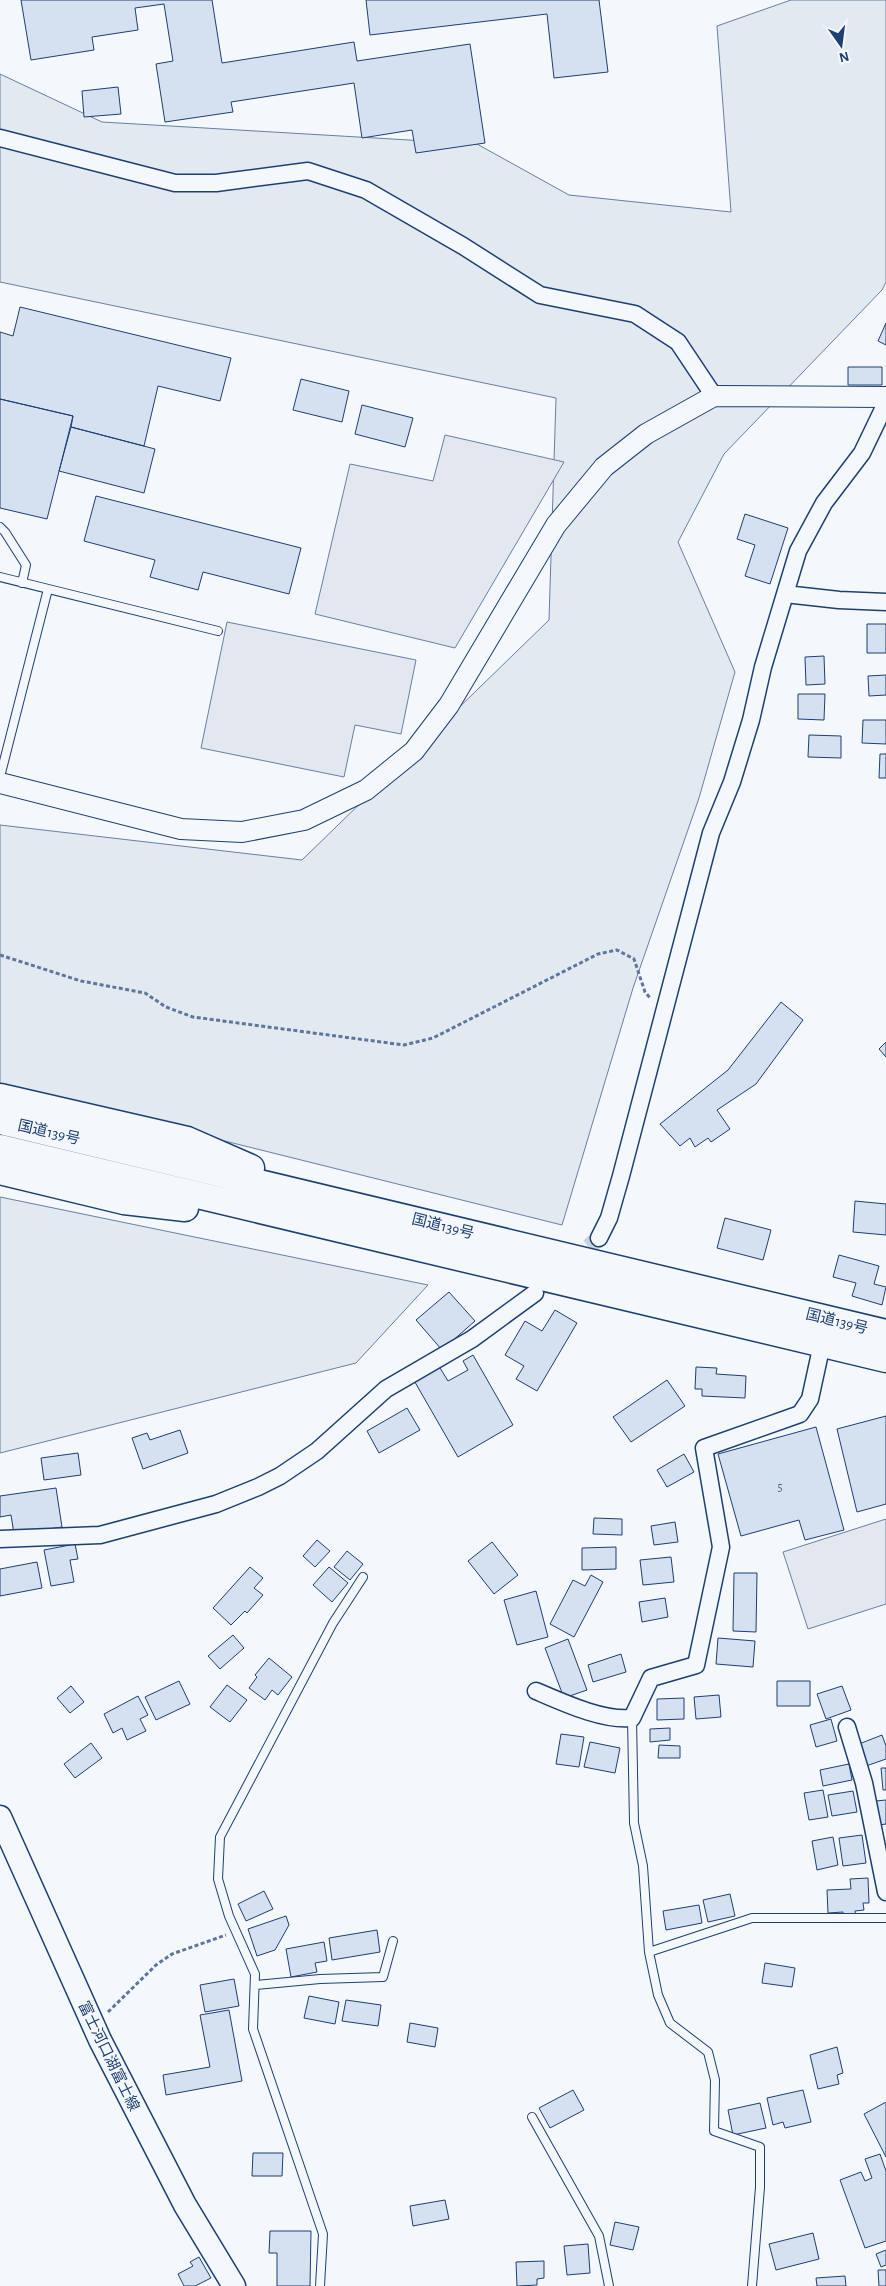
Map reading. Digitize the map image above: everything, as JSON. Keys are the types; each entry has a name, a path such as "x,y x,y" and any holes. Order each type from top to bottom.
{"highway":[{"path":"0,1097 187,1140 308,1194"},
{"name":"国道139号","path":"0,1121 886,1333"},
{"name":"国道139号","path":"0,1148 300,1222 886,1359"},
{"path":"0,1171 124,1201 300,1222"}],"main road":[{"name":"富士河口湖富士線","path":"0,1817 94,2025 185,2204 234,2286"}],"street":[{"path":"0,138 175,183 216,183 308,171 366,190 463,246 540,295 635,314 678,342 714,396"},
{"path":"0,783 182,829 242,832 304,820 366,790 414,751 449,705 556,524 604,467 646,434 714,396 886,397"},
{"path":"598,1238 609,1218 622,1176 711,833 732,782 798,551 824,503 862,453 886,404"},
{"path":"785,594 839,600 886,602"},
{"path":"0,1539 100,1535 216,1504 258,1487 280,1476 317,1451 386,1390 472,1338 535,1293"},
{"path":"536,1691 570,1706 622,1719 632,1718 651,1678 696,1666 721,1547 704,1448 800,1414 810,1399 822,1344"},
{"path":"847,1726 864,1783 886,1892"}],"lane":[{"path":"0,527 26,565 22,583"},
{"path":"0,578 218,631"},
{"path":"0,777 48,589"},
{"path":"320,2286 323,2234 253,2028 255,1974 236,1932 218,1879 220,1837 333,1623 363,1577"},
{"path":"632,1718 634,1823 643,1866 649,1952 658,1994 670,2023 708,2052 715,2080 714,2131 760,2147 760,2187 752,2286"},
{"path":"649,1952 752,1918 886,1918"},
{"path":"256,1985 320,1979 383,1977 393,1941"},
{"path":"532,2116 600,2236 609,2286"}],"path":[{"path":"0,955 81,981 145,993 166,1007 193,1017 404,1045 433,1038 598,954 617,950 634,959 645,992 653,1003 664,1010"},
{"path":"94,2025 156,1965 172,1954 236,1932"}],"shaded area":[{"path":"791,0 886,0 886,282 882,290 724,454 678,542 735,672 699,798 633,988 562,1225 0,1085 0,825 302,860 549,620 556,398 0,282 0,74 102,122 477,144 569,195 731,212 717,26"},
{"path":"445,435 564,462 455,648 315,614 350,464 433,481"},
{"path":"227,622 416,660 401,734 355,725 344,777 201,748"},
{"path":"0,1197 428,1285 356,1363 0,1453"},
{"path":"886,1519 886,1604 808,1629 783,1552"}],"building":[{"path":"21,0 212,0 222,63 354,42 357,61 470,44 485,143 416,153 412,130 362,138 354,83 231,102 233,112 165,122 156,64 173,61 164,4 135,8 138,30 92,37 94,50 31,60"},
{"path":"366,0 599,0 608,72 554,78 547,14 370,35"},
{"path":"118,87 121,114 84,117 82,91"},
{"path":"20,307 231,358 220,401 158,386 144,446 71,427 73,416 0,399 0,332 13,336"},
{"path":"886,323 886,345 878,341"},
{"path":"848,367 882,367 882,385 848,385"},
{"path":"301,379 349,391 342,422 293,410"},
{"path":"0,399 73,416 47,519 0,508"},
{"path":"362,405 413,418 405,447 355,434"},
{"path":"71,427 155,449 144,493 59,471"},
{"path":"96,496 301,548 289,594 203,572 198,590 150,577 155,560 84,541"},
{"path":"745,514 788,528 770,584 745,576 755,545 737,539"},
{"path":"867,624 886,624 886,653 867,653"},
{"path":"824,656 825,684 806,685 805,657"},
{"path":"886,675 886,695 869,696 868,676"},
{"path":"798,694 825,694 824,720 798,719"},
{"path":"863,720 886,720 886,744 862,743"},
{"path":"809,735 841,736 841,758 808,757"},
{"path":"880,754 886,754 886,778 879,778"},
{"path":"781,1002 803,1020 756,1084 717,1110 730,1129 711,1142 708,1138 695,1147 690,1138 680,1146 660,1124 728,1070"},
{"path":"886,1042 886,1057 879,1049"},
{"path":"855,1201 886,1204 886,1235 853,1232"},
{"path":"725,1218 771,1230 763,1260 717,1248"},
{"path":"839,1255 879,1266 874,1284 886,1287 882,1305 852,1296 856,1283 833,1277"},
{"path":"449,1292 475,1321 442,1350 416,1320"},
{"path":"555,1310 577,1323 537,1391 516,1379 524,1366 505,1355 525,1321 542,1331"},
{"path":"473,1355 513,1425 458,1457 412,1377 437,1363 448,1381 468,1370 463,1361"},
{"path":"696,1367 717,1368 716,1374 746,1376 745,1398 702,1396 702,1389 695,1389"},
{"path":"667,1380 685,1406 631,1442 613,1417"},
{"path":"407,1408 420,1430 379,1453 367,1431"},
{"path":"886,1416 886,1504 857,1512 837,1429"},
{"path":"816,1427 844,1530 805,1540 799,1520 741,1536 718,1454"},
{"path":"180,1430 188,1453 143,1469 132,1438 147,1433 150,1440"},
{"path":"78,1453 81,1475 44,1480 41,1458"},
{"path":"684,1454 694,1472 667,1487 657,1470"},
{"path":"56,1488 62,1527 14,1534 11,1515 0,1517 0,1496"},
{"path":"594,1518 622,1519 622,1535 593,1534"},
{"path":"675,1522 678,1542 654,1545 651,1526"},
{"path":"317,1540 330,1551 315,1567 303,1556"},
{"path":"492,1542 518,1575 494,1594 468,1561"},
{"path":"75,1544 78,1559 70,1560 74,1582 51,1586 44,1550"},
{"path":"616,1547 616,1569 582,1570 582,1548"},
{"path":"347,1551 363,1564 350,1580 334,1567"},
{"path":"671,1557 674,1582 643,1585 640,1560"},
{"path":"37,1562 42,1588 0,1596 0,1569"},
{"path":"250,1567 263,1578 254,1588 263,1595 247,1613 245,1611 231,1625 213,1608"},
{"path":"329,1567 348,1583 332,1602 313,1585"},
{"path":"734,1573 757,1573 756,1632 733,1631"},
{"path":"591,1575 603,1582 574,1637 550,1624 573,1580 585,1586"},
{"path":"536,1591 548,1637 517,1645 504,1600"},
{"path":"665,1598 668,1617 642,1622 639,1602"},
{"path":"233,1635 244,1648 220,1669 208,1656"},
{"path":"718,1638 755,1641 753,1667 716,1664"},
{"path":"568,1639 587,1690 564,1698 545,1648"},
{"path":"621,1654 626,1672 593,1682 588,1665"},
{"path":"269,1658 292,1677 278,1695 272,1690 265,1700 249,1688 257,1677 255,1675"},
{"path":"179,1681 190,1704 156,1720 145,1697"},
{"path":"777,1681 810,1681 810,1706 777,1706"},
{"path":"227,1685 247,1700 230,1722 210,1707"},
{"path":"71,1686 84,1702 70,1713 57,1698"},
{"path":"842,1686 851,1710 826,1719 817,1694"},
{"path":"719,1695 721,1717 696,1719 694,1697"},
{"path":"138,1696 148,1715 140,1719 146,1731 127,1740 122,1728 113,1733 104,1714"},
{"path":"684,1698 684,1719 657,1720 657,1699"},
{"path":"831,1719 837,1741 816,1747 810,1725"},
{"path":"670,1728 670,1740 650,1742 650,1729"},
{"path":"561,1734 584,1737 579,1767 556,1764"},
{"path":"882,1735 886,1746 886,1759 866,1766 859,1744"},
{"path":"590,1742 620,1748 615,1773 584,1767"},
{"path":"91,1743 102,1758 75,1778 64,1764"},
{"path":"659,1745 680,1746 680,1758 658,1758"},
{"path":"849,1764 852,1780 823,1786 820,1770"},
{"path":"881,1768 886,1768 886,1790 883,1790"},
{"path":"823,1790 828,1817 809,1820 804,1793"},
{"path":"853,1791 857,1812 832,1816 828,1795"},
{"path":"886,1800 886,1824 879,1825 876,1801"},
{"path":"862,1835 866,1863 843,1866 839,1838"},
{"path":"833,1837 838,1865 817,1870 812,1841"},
{"path":"868,1878 869,1903 863,1903 864,1910 855,1911 856,1916 843,1916 843,1912 828,1913 827,1890 851,1889 850,1879"},
{"path":"264,1891 273,1909 246,1921 238,1904"},
{"path":"730,1894 735,1916 708,1922 703,1900"},
{"path":"699,1905 702,1923 666,1930 663,1911"},
{"path":"286,1916 289,1925 275,1950 257,1956 248,1929"},
{"path":"377,1930 380,1952 332,1960 329,1938"},
{"path":"324,1942 327,1961 315,1963 317,1972 291,1977 286,1949"},
{"path":"765,1963 795,1968 792,1987 762,1983"},
{"path":"234,1979 239,2006 205,2012 200,1985"},
{"path":"309,1996 339,2002 335,2024 304,2018"},
{"path":"346,2000 381,2005 378,2026 342,2021"},
{"path":"229,2010 242,2081 166,2095 163,2075 210,2067 200,2015"},
{"path":"410,2023 438,2028 435,2047 407,2042"},
{"path":"837,2047 843,2073 837,2075 839,2084 818,2089 810,2055"},
{"path":"573,2090 584,2110 550,2128 539,2108"},
{"path":"803,2090 811,2122 785,2128 783,2122 773,2125 767,2098"},
{"path":"886,2102 886,2157 864,2114"},
{"path":"760,2103 766,2128 733,2135 728,2110"},
{"path":"253,2153 283,2153 282,2176 252,2176"},
{"path":"880,2154 886,2171 886,2241 865,2248 840,2180 861,2172 865,2181 872,2178 865,2159"},
{"path":"445,2200 449,2219 413,2226 410,2206"},
{"path":"615,2222 639,2227 633,2250 610,2245"},
{"path":"270,2231 311,2231 310,2286 277,2286 277,2253 269,2253"},
{"path":"813,2233 819,2259 776,2270 769,2244"},
{"path":"588,2244 590,2273 567,2275 564,2246"},
{"path":"886,2250 886,2265 881,2267 876,2254"},
{"path":"199,2257 211,2278 195,2286 184,2286 178,2274 193,2266 190,2262"},
{"path":"544,2261 544,2278 537,2279 537,2285 517,2286 516,2262"},
{"path":"878,2270 886,2270 886,2286 879,2286"},
{"path":"845,2276 846,2286 817,2286 816,2278"}],"tunnel":[{"path":"570,1262 599,1238"}]}
